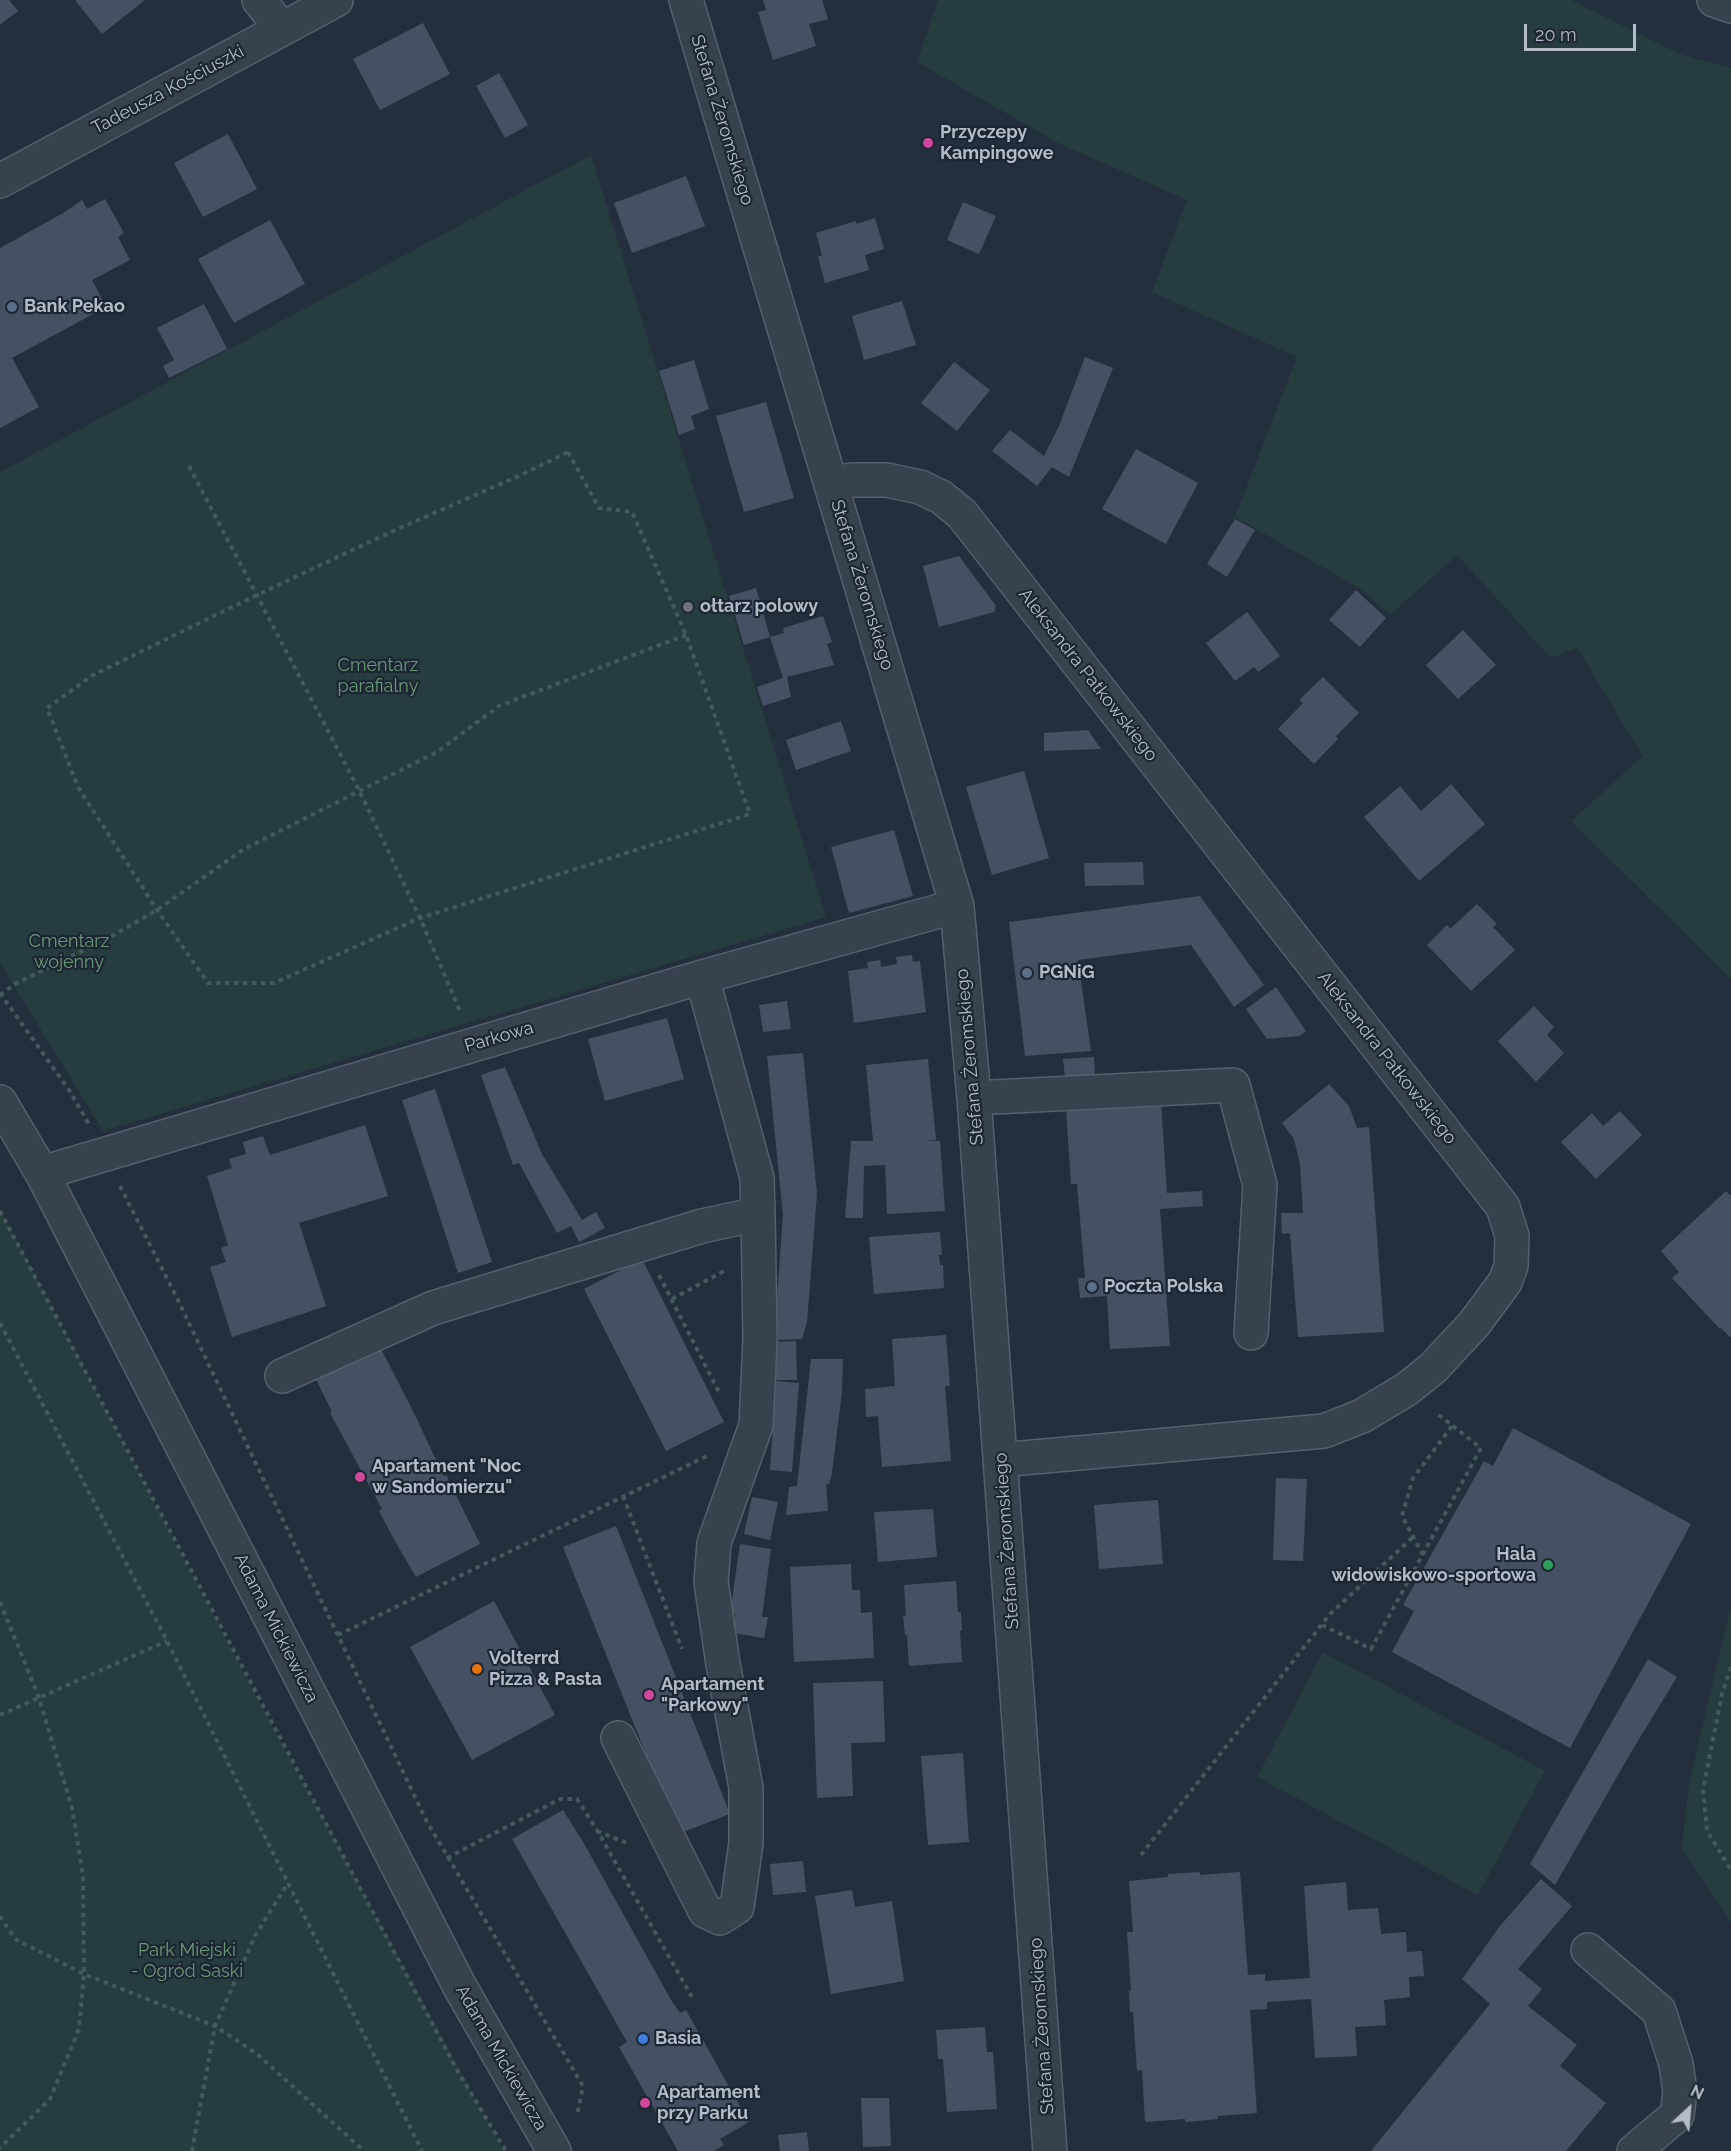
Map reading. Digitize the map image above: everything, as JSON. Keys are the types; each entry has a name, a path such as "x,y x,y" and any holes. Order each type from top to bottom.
{"street":[{"path":"259,0 282,29"},
{"name":"Tadeusza Kościuszki","path":"0,181 336,0"},
{"name":"Stefana Żeromskiego","path":"686,0 957,906 974,1098 1050,2151"},
{"path":"1714,0 1731,6"},
{"name":"Aleksandra Patkowskiego","path":"832,484 851,480 887,480 920,487 941,497 962,514 1503,1207 1510,1222 1511,1266 1505,1282 1474,1324 1433,1368 1407,1389 1362,1416 1324,1431 1000,1460"},
{"name":"Parkowa","path":"42,1173 702,977 957,906"},
{"path":"618,1737 705,1911 720,1918 737,1907 746,1843 746,1788 723,1664 711,1582 714,1543 756,1425 760,1339 758,1214 757,1178 702,977"},
{"path":"974,1098 1233,1085 1260,1185 1251,1333"},
{"name":"Adama Mickiewicza","path":"0,1102 42,1173 460,1987 554,2151"},
{"path":"282,1376 433,1308 702,1226 758,1214"},
{"path":"1588,1950 1659,2011 1676,2064 1680,2092 1677,2115 1634,2151"}],"path":[{"path":"568,452 599,508 632,513 686,635 750,814 420,918 274,983 208,982 157,910 78,787 47,708 93,675 257,595 568,452"},
{"path":"189,466 360,792 420,918 461,1013"},
{"path":"93,1130 69,1090 0,994 15,984 105,940 157,910 244,849 437,752 499,706 686,635"},
{"path":"120,1185 182,1308 426,1820 583,2086 576,2120"},
{"path":"0,1211 457,2070 506,2151"},
{"path":"643,1244 720,1394"},
{"path":"672,1299 732,1266 759,1268"},
{"path":"0,1323 167,1641 423,2151"},
{"path":"1322,1625 1371,1649 1481,1448 1407,1389"},
{"path":"1423,1555 1402,1516 1413,1478 1452,1426"},
{"path":"338,1635 709,1456"},
{"path":"1142,1855 1330,1614 1412,1538"},
{"path":"0,1602 39,1698 72,1808 83,1876 84,1974 79,2029 50,2098 0,2148"},
{"path":"0,1715 167,1641"},
{"path":"1731,1667 1722,1694 1703,1790 1707,1831 1731,1870"},
{"path":"447,1858 560,1799 577,1799 693,1999"},
{"path":"192,2151 215,2026 255,1935 288,1882"},
{"path":"0,1916 15,1939 84,1974 215,2026 257,2054 364,2151"}],"green space":[{"path":"938,0 1571,0 1680,54 1731,68 1731,979 1571,821 1643,756 1577,648 1551,658 1457,555 1390,615 1359,588 1235,517 1297,357 1152,292 1187,200 1058,143 917,62"},
{"name":"Cmentarz parafialny","path":"591,155 826,917 103,1131 0,963 0,472"},
{"name":"Park Miejski - Ogród Saski","path":"0,1209 261,1705 504,2151 0,2151"},
{"path":"1731,1606 1731,1922 1682,1849 1689,1783"},
{"path":"1323,1652 1545,1771 1478,1895 1257,1777"}],"building":[{"path":"0,0 9,0 18,11 0,25"},
{"path":"75,0 145,0 102,34"},
{"path":"763,0 822,0 828,19 809,24 816,46 773,60 758,12 766,10"},
{"path":"423,23 450,74 380,110 353,59"},
{"path":"499,73 528,125 505,138 476,86"},
{"path":"228,134 257,189 203,217 174,163"},
{"path":"686,176 705,226 632,253 614,203"},
{"path":"105,199 124,233 118,237 130,260 92,280 106,307 12,358 39,407 0,428 0,248 82,200 87,209"},
{"path":"963,202 996,216 979,254 947,240"},
{"path":"875,218 884,249 865,255 869,270 825,283 818,257 822,255 816,233"},
{"path":"270,220 305,284 234,323 198,259"},
{"path":"902,301 916,345 864,360 852,316"},
{"path":"204,304 227,349 169,378 163,366 174,360 157,328"},
{"path":"1085,357 1113,368 1069,477 1052,467 1037,486 992,451 1010,430 1044,456 1059,426"},
{"path":"694,360 709,409 691,416 695,429 679,435 659,371"},
{"path":"954,362 990,390 957,431 921,403"},
{"path":"766,402 794,498 744,512 716,416"},
{"path":"1136,449 1198,483 1166,544 1102,509"},
{"path":"1235,519 1255,530 1227,577 1207,564"},
{"path":"959,556 996,606 994,612 939,627 923,566"},
{"path":"756,588 770,637 744,645 729,596"},
{"path":"1356,590 1386,618 1360,647 1329,620"},
{"path":"1247,612 1280,656 1258,672 1254,667 1235,681 1206,643"},
{"path":"823,616 832,642 827,644 834,665 787,677 791,697 763,706 757,687 783,678 770,637 784,633 783,628"},
{"path":"1463,630 1496,665 1458,699 1426,665"},
{"path":"1323,677 1359,713 1336,736 1338,739 1314,764 1278,729 1303,703 1299,700"},
{"path":"841,721 851,751 796,770 786,740"},
{"path":"1088,730 1101,749 1044,751 1044,733"},
{"path":"1024,771 1049,858 992,875 966,787"},
{"path":"1451,784 1485,824 1419,881 1364,817 1400,786 1421,811"},
{"path":"894,830 913,896 849,913 831,847"},
{"path":"1143,862 1144,885 1085,886 1084,863"},
{"path":"1200,896 1264,985 1234,1007 1191,945 1078,960 1091,1051 1025,1056 1009,922"},
{"path":"1477,904 1497,924 1493,927 1515,950 1471,991 1427,945 1447,925 1450,929"},
{"path":"912,955 913,962 920,961 926,1012 854,1023 848,971 868,968 867,962 880,960 881,967 897,964 896,957"},
{"path":"1276,987 1306,1031 1299,1036 1267,1039 1246,1009"},
{"path":"787,1001 791,1029 763,1032 759,1005"},
{"path":"1534,1006 1554,1027 1547,1035 1564,1053 1536,1082 1498,1041"},
{"path":"667,1018 684,1079 605,1101 588,1039"},
{"path":"803,1053 817,1194 807,1322 802,1339 774,1340 783,1215 767,1056"},
{"path":"1094,1057 1095,1075 1065,1077 1063,1059"},
{"path":"928,1059 936,1140 922,1141 940,1141 945,1211 887,1214 885,1165 864,1166 863,1218 845,1218 851,1141 873,1141 866,1065"},
{"path":"505,1067 542,1154 582,1220 596,1212 605,1228 579,1242 571,1226 557,1233 519,1163 513,1165 481,1075"},
{"path":"1329,1084 1349,1106 1357,1128 1369,1127 1384,1332 1298,1337 1290,1233 1282,1234 1281,1213 1303,1213 1300,1164 1294,1139 1282,1123"},
{"path":"435,1089 492,1262 458,1273 402,1100"},
{"path":"1161,1103 1167,1193 1202,1191 1203,1206 1160,1209 1170,1346 1110,1349 1107,1296 1080,1298 1078,1278 1085,1278 1077,1184 1071,1184 1066,1109"},
{"path":"1620,1111 1642,1135 1596,1179 1561,1142 1592,1113 1603,1126"},
{"path":"365,1125 388,1196 299,1223 326,1306 232,1337 210,1267 226,1262 221,1248 228,1245 207,1176 232,1168 229,1159 246,1154 243,1142 263,1136 270,1155"},
{"path":"1726,1191 1731,1196 1731,1338 1672,1278 1679,1272 1661,1251"},
{"path":"940,1232 942,1255 939,1255 940,1265 943,1265 944,1288 874,1294 869,1237"},
{"path":"642,1259 724,1422 666,1451 584,1289"},
{"path":"946,1335 950,1386 945,1386 951,1461 882,1467 878,1416 866,1417 865,1389 895,1386 892,1339"},
{"path":"796,1341 797,1380 772,1380 771,1342"},
{"path":"379,1345 480,1544 416,1577 379,1511 382,1509 330,1413 332,1412 315,1377"},
{"path":"811,1359 843,1359 842,1391 832,1473 829,1484 826,1484 828,1511 786,1515 789,1487 797,1486"},
{"path":"776,1381 799,1383 792,1472 770,1470"},
{"name":"Hala widowiskowo-sportowa","path":"1513,1428 1691,1524 1570,1748 1392,1652 1414,1611 1403,1605 1484,1461 1493,1466"},
{"path":"1276,1478 1307,1479 1303,1561 1273,1560"},
{"path":"752,1497 778,1502 770,1540 744,1534"},
{"path":"1158,1500 1163,1564 1099,1569 1094,1505"},
{"path":"933,1509 937,1557 878,1562 874,1512"},
{"path":"616,1526 730,1814 678,1834 563,1547"},
{"path":"740,1544 771,1549 762,1617 768,1617 764,1638 733,1633 735,1614 730,1614"},
{"path":"851,1564 852,1590 860,1590 861,1613 872,1612 874,1658 794,1662 790,1567"},
{"path":"956,1581 958,1612 961,1612 962,1662 909,1666 903,1616 906,1616 904,1585"},
{"path":"494,1601 555,1715 472,1760 410,1647"},
{"path":"1648,1659 1677,1677 1555,1885 1530,1864"},
{"path":"883,1681 885,1742 851,1743 853,1796 817,1798 813,1683"},
{"path":"963,1753 969,1842 928,1845 921,1756"},
{"path":"563,1810 671,2000 680,2013 686,2010 749,2122 720,2139 724,2145 714,2151 678,2151 619,2047 627,2042 512,1839"},
{"path":"803,1861 806,1892 773,1895 770,1864"},
{"path":"1200,1872 1200,1875 1240,1872 1248,1975 1265,1974 1265,1981 1310,1978 1304,1886 1346,1882 1348,1910 1378,1908 1381,1934 1406,1932 1407,1952 1422,1951 1424,1976 1409,1977 1410,1997 1384,2000 1386,2025 1355,2027 1357,2056 1315,2058 1311,1999 1267,2002 1267,2009 1250,2010 1257,2113 1217,2116 1218,2119 1185,2122 1185,2119 1145,2122 1142,2070 1137,2071 1133,2012 1130,2012 1129,1991 1131,1990 1127,1932 1133,1932 1129,1881 1168,1877 1168,1874"},
{"path":"1541,1879 1572,1906 1518,1969 1542,1989 1528,2006 1577,2045 1560,2066 1606,2103 1566,2151 1371,2151 1490,2004 1462,1979 1500,1926"},
{"path":"852,1890 855,1907 892,1901 904,1981 831,1994 815,1896"},
{"path":"985,2027 987,2052 993,2052 997,2109 947,2112 943,2059 938,2059 936,2030"},
{"path":"861,2098 889,2098 891,2146 863,2147"},
{"path":"807,2132 809,2151 780,2151 778,2135"}],"place":[{"name":"Przyczepy Kampingowe","path":"928,143"},
{"name":"Bank Pekao","path":"12,307"},
{"name":"ołtarz polowy","path":"688,607"},
{"name":"PGNiG","path":"1027,973"},
{"name":"Poczta Polska","path":"1092,1287"},
{"name":"Apartament \"Noc w Sandomierzu\"","path":"360,1477"},
{"name":"Hala widowiskowo-sportowa","path":"1548,1565"},
{"name":"Volterrd Pizza & Pasta","path":"477,1669"},
{"name":"Apartament \"Parkowy\"","path":"649,1695"},
{"name":"Basia","path":"643,2039"},
{"name":"Apartament przy Parku","path":"645,2103"}],"park label":[{"name":"Cmentarz wojenny","path":"69,952"}]}
